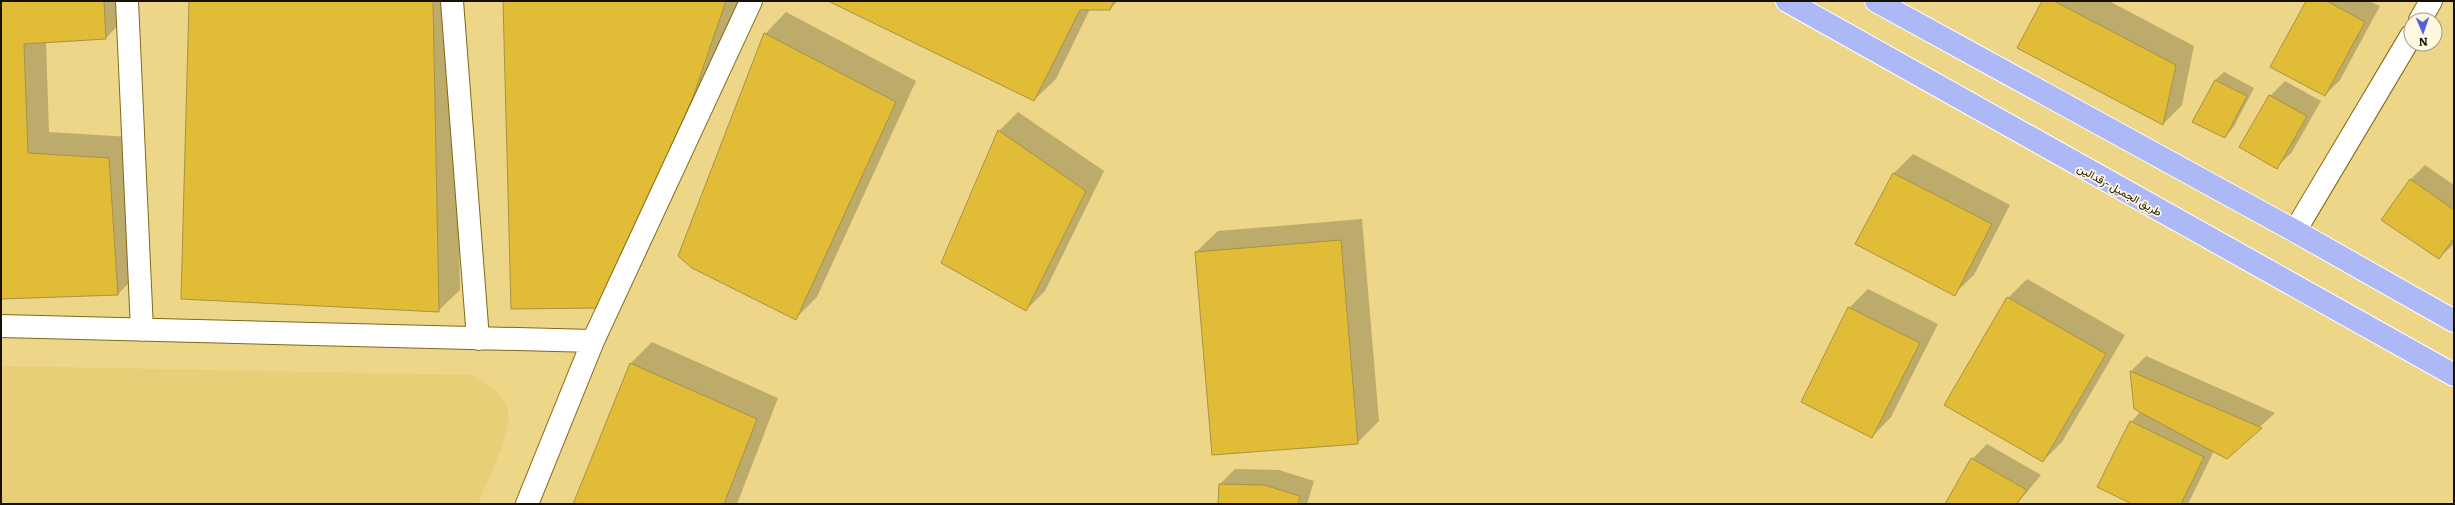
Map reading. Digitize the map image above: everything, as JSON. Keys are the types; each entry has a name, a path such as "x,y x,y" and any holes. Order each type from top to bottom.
{"main road":[{"name":"طريق الجميل -رقدالين","path":"1788,1 2454,375"},
{"path":"1876,1 2295,231 2454,321"}],"street":[{"path":"127,1 142,330"},
{"path":"452,1 478,339"},
{"path":"527,504 593,341 751,1"},
{"path":"2425,12 2431,1"},
{"path":"2295,231 2403,49"},
{"path":"1,326 593,341"}],"shaded area":[{"path":"1,366 473,375 495,389 507,407 509,422 501,449 478,504 1,504"}],"building":[{"path":"1,1 104,1 106,39 24,44 28,153 109,158 118,295 1,299"},
{"path":"189,1 433,1 439,312 181,299"},
{"path":"503,1 726,1 693,97 600,308 511,309"},
{"path":"828,1 1114,1 1110,10 1080,10 1034,101"},
{"path":"2042,1 2054,1 2176,65 2163,125 2017,48"},
{"path":"2306,1 2327,1 2365,22 2325,96 2270,67"},
{"path":"764,33 896,102 796,320 692,268 678,256"},
{"path":"2215,80 2247,96 2225,138 2192,122"},
{"path":"2269,95 2307,116 2277,169 2239,147"},
{"path":"998,130 1086,191 1026,311 941,263"},
{"path":"1893,173 1992,224 1955,296 1855,244"},
{"path":"2410,179 2454,210 2454,238 2439,259 2381,220"},
{"path":"1341,240 1358,444 1212,455 1195,252"},
{"path":"2007,297 2106,354 2043,462 1944,405"},
{"path":"1848,307 1920,343 1872,438 1801,402"},
{"path":"630,363 757,419 724,504 573,504"},
{"path":"2130,371 2262,428 2227,459 2134,409"},
{"path":"2130,421 2204,457 2181,504 2132,504 2097,487"},
{"path":"1971,458 2027,490 2016,504 1945,504"},
{"path":"1219,484 1264,485 1300,496 1298,504 1218,504"}]}
